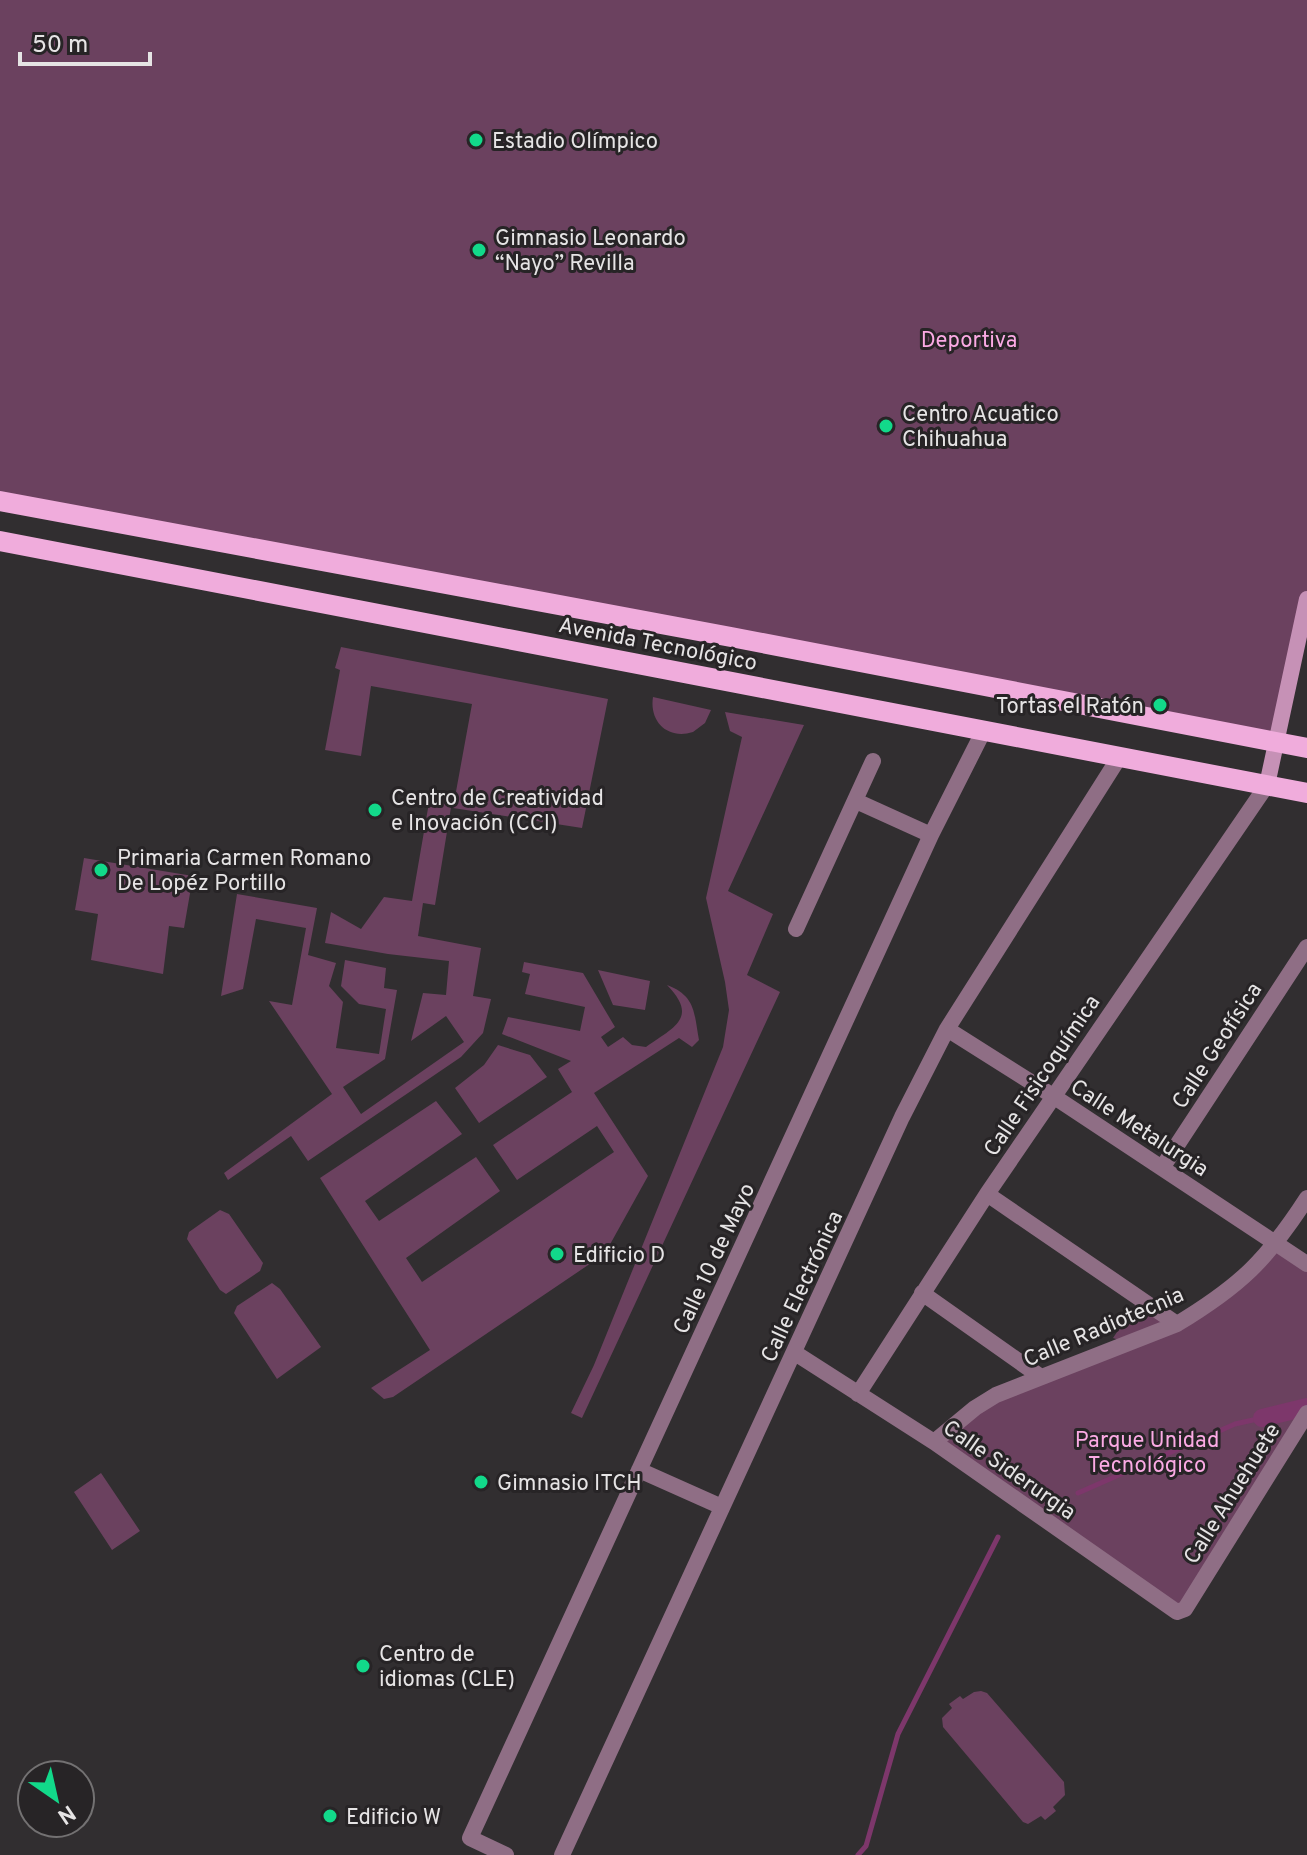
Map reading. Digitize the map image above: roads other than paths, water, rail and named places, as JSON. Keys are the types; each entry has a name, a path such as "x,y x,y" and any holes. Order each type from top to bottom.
{"main road":[{"name":"Avenida Tecnológico","path":"0,501 1307,748"},
{"name":"Avenida Tecnológico","path":"0,541 1307,793"},
{"path":"1267,785 1307,599"}],"street":[{"name":"Calle 10 de Mayo","path":"506,1855 470,1838 484,1805 931,835 984,730"},
{"name":"Calle Electrónica","path":"562,1855 902,1117 947,1029 1120,756"},
{"path":"796,929 873,761"},
{"name":"Calle Fisicoquímica","path":"858,1394 987,1194 1267,785"},
{"path":"856,801 931,835"},
{"name":"Calle Geofísica","path":"1162,1168 1307,947"},
{"name":"Calle Metalurgia","path":"947,1029 1307,1264"},
{"path":"987,1194 1177,1324"},
{"name":"Calle Radiotecnia","path":"934,1442 986,1400 1177,1324 1222,1295 1247,1275 1277,1243 1307,1198"},
{"path":"922,1293 1041,1377"},
{"name":"Calle Siderurgia","path":"795,1353 934,1442 1177,1612 1185,1609 1192,1596"},
{"name":"Calle Ahuehuete","path":"1192,1596 1307,1413"},
{"path":"639,1470 722,1507"}],"waterway":[{"path":"1262,1418 1307,1407"},
{"path":"1078,1493 1235,1424 1262,1418"},
{"path":"858,1855 866,1846 898,1734 998,1537"}],"place":[{"name":"Estadio Olímpico","path":"476,140"},
{"name":"Gimnasio Leonardo “Nayo” Revilla","path":"479,250"},
{"name":"Centro Acuatico Chihuahua","path":"886,426"},
{"name":"Tortas el Ratón","path":"1160,705"},
{"name":"Centro de Creatividad e Inovación (CCI)","path":"375,810"},
{"name":"Primaria Carmen Romano De Lopéz Portillo","path":"101,870"},
{"name":"Edificio D","path":"557,1254"},
{"name":"Gimnasio ITCH","path":"481,1482"},
{"name":"Centro de idiomas (CLE)","path":"363,1666"},
{"name":"Edificio W","path":"330,1816"}],"park label":[{"name":"Deportiva","path":"969,339"},
{"name":"Parque Unidad Tecnológico","path":"1147,1452"}]}
